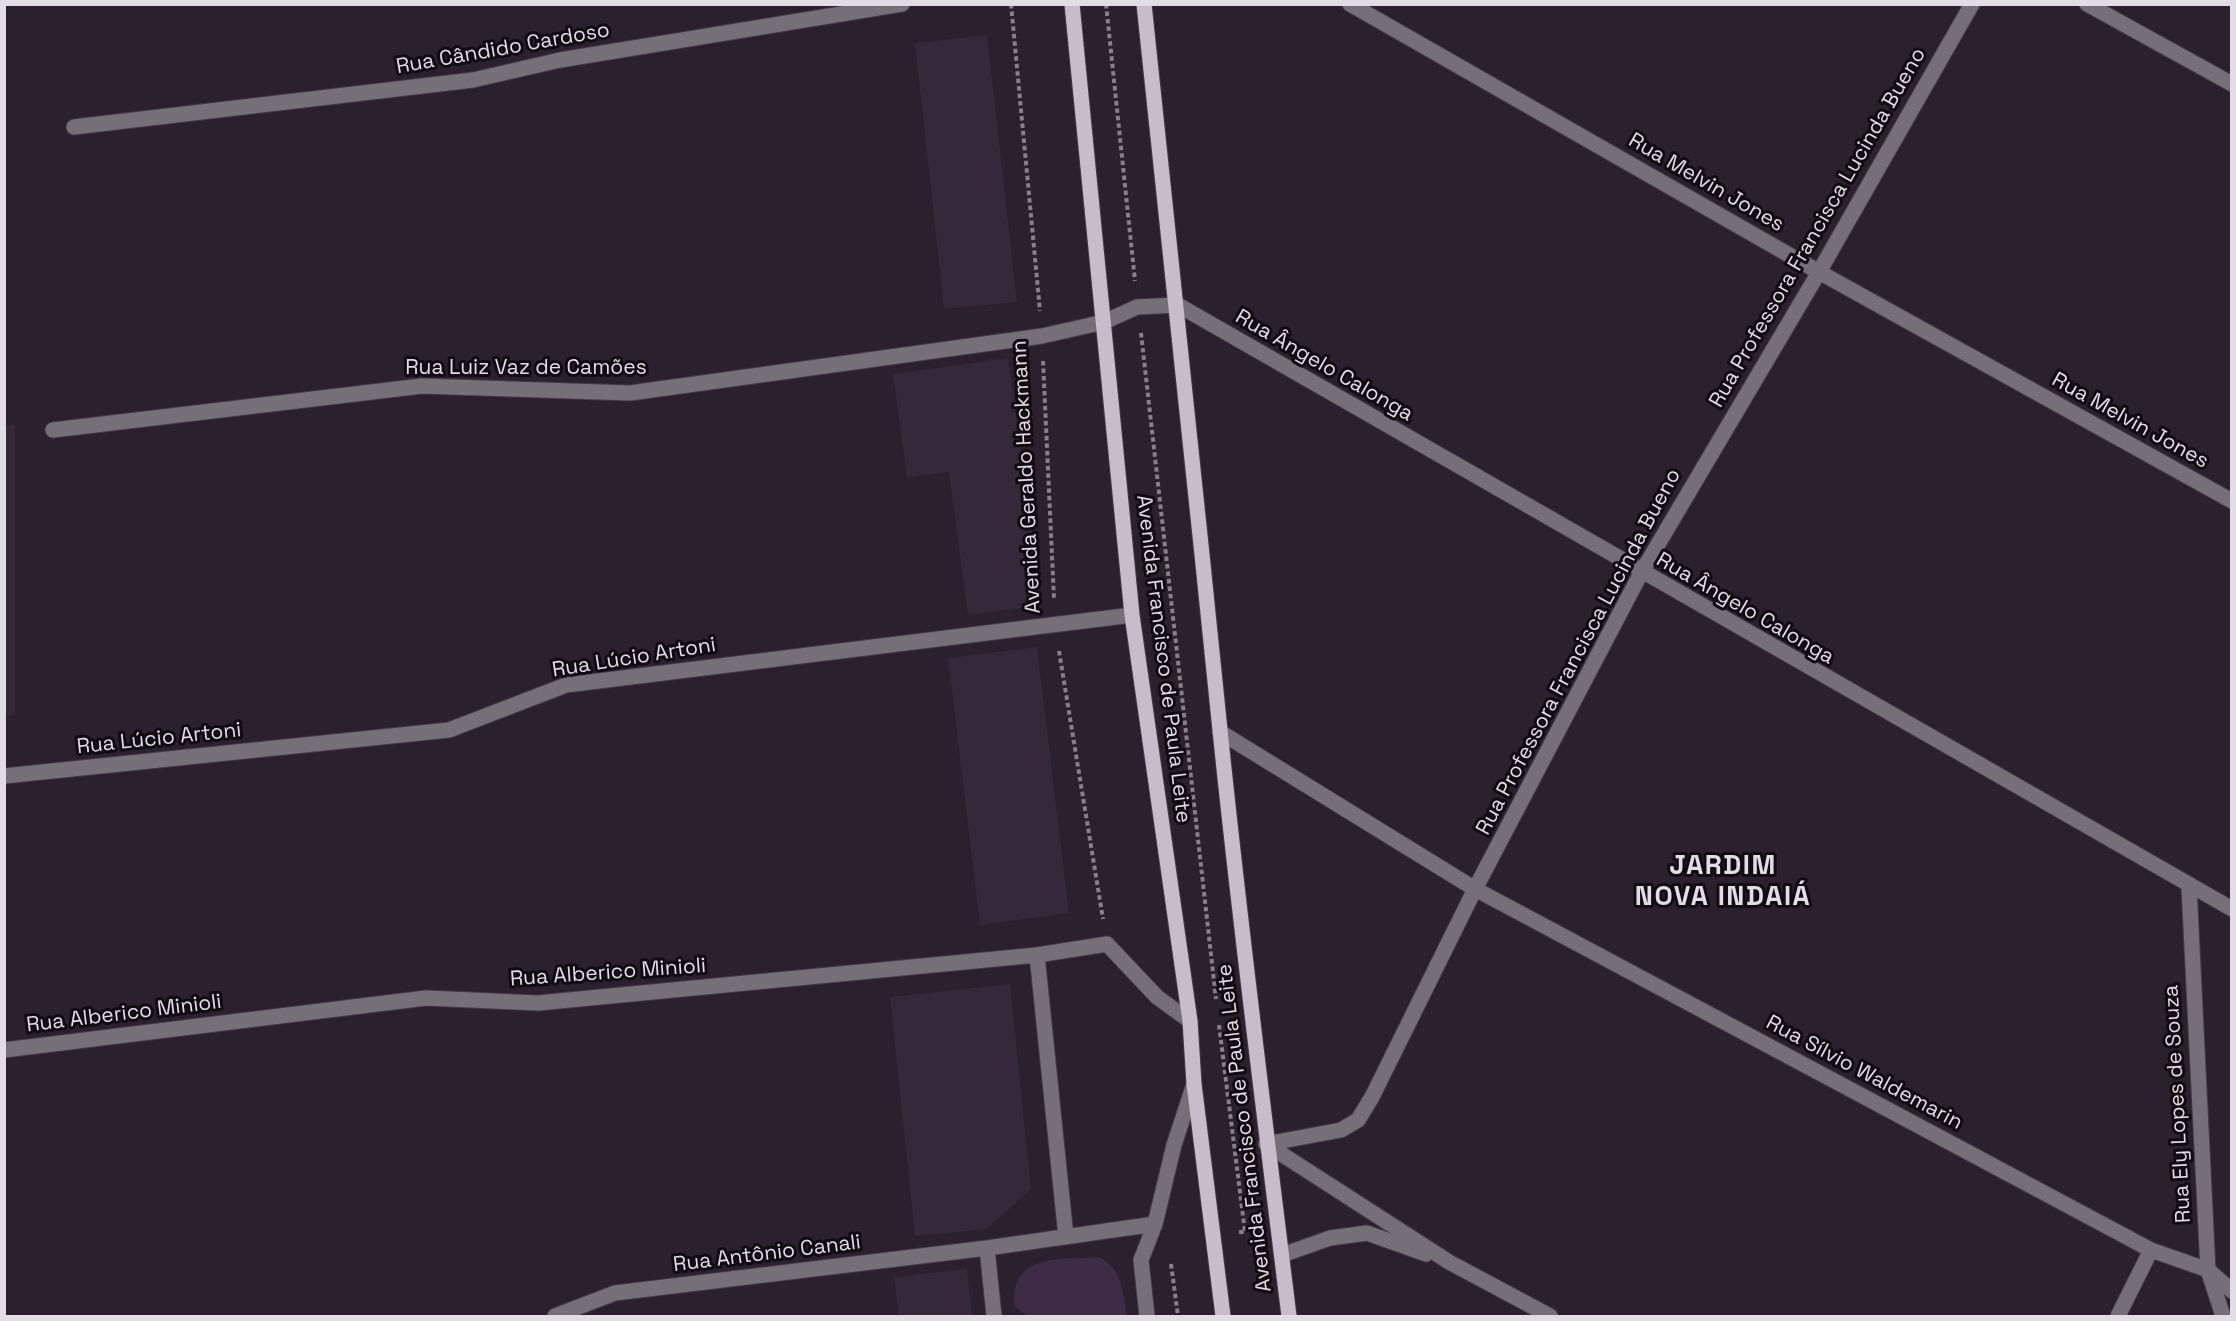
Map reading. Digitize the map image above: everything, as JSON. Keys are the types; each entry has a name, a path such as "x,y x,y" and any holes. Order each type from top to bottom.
{"main road":[{"name":"Avenida Francisco de Paula Leite","path":"1072,4 1132,615 1190,1021 1194,1084 1222,1317"},
{"name":"Avenida Francisco de Paula Leite","path":"1144,4 1178,305 1220,732 1266,1144 1289,1317"}],"street":[{"name":"Rua Cândido Cardoso","path":"74,127 473,80 560,60 902,4"},
{"name":"Rua Melvin Jones","path":"1350,4 1819,272 2232,501"},
{"name":"Rua Professora Francisca Lucinda Bueno","path":"1266,1144 1341,1130 1358,1120 1372,1097 1476,889 1641,573 1819,272 1972,4"},
{"path":"2087,4 2232,84"},
{"name":"Rua Luiz Vaz de Camões","path":"53,430 422,386 630,393 1042,336 1104,322 1137,307 1178,305"},
{"name":"Rua Ângelo Calonga","path":"1178,305 2188,887 2232,909"},
{"name":"Rua Lúcio Artoni","path":"4,776 449,730 566,686 1132,615"},
{"name":"Rua Sílvio Waldemarin","path":"1220,732 1476,889 2151,1250 2208,1270 2232,1291"},
{"name":"Rua Ely Lopes de Souza","path":"2188,887 2208,1270 2223,1317"},
{"path":"1107,944 1157,997 1190,1021"},
{"name":"Rua Alberico Minioli","path":"4,1050 426,998 538,1003 1037,955 1107,944"},
{"path":"1037,955 1066,1237"},
{"path":"1147,1317 1141,1260 1155,1224 1174,1145 1194,1084"},
{"path":"1266,1144 1449,1262 1550,1317"},
{"name":"Rua Antônio Canali","path":"555,1317 615,1293 987,1248 1155,1224"},
{"path":"1282,1255 1330,1238 1367,1233 1449,1262"},
{"path":"987,1248 994,1317"},
{"path":"2118,1317 2151,1250"}],"path":[{"name":"Avenida Geraldo Hackmann","path":"1011,4 1042,336 1055,624 1107,944"},
{"path":"1106,4 1130,238"},
{"path":"1143,348 1218,1010"},
{"path":"1219,1022 1245,1232"},
{"path":"1171,1262 1178,1317"}],"shaded area":[{"path":"987,35 1017,302 944,309 915,43"},
{"path":"1008,358 1042,605 968,615 949,472 907,478 893,374"},
{"path":"15,424 15,715 5,716 4,426"},
{"path":"1037,647 1069,913 980,925 948,658"},
{"path":"1010,984 1031,1189 987,1229 915,1236 890,997"},
{"path":"1099,1257 1113,1268 1117,1275 1123,1290 1127,1316 1027,1316 1014,1306 1015,1289 1021,1276 1030,1268 1041,1262"},
{"path":"967,1269 972,1316 899,1316 894,1277"}],"district":[{"name":"JARDIM NOVA INDAIÁ","path":"1723,882"}]}
